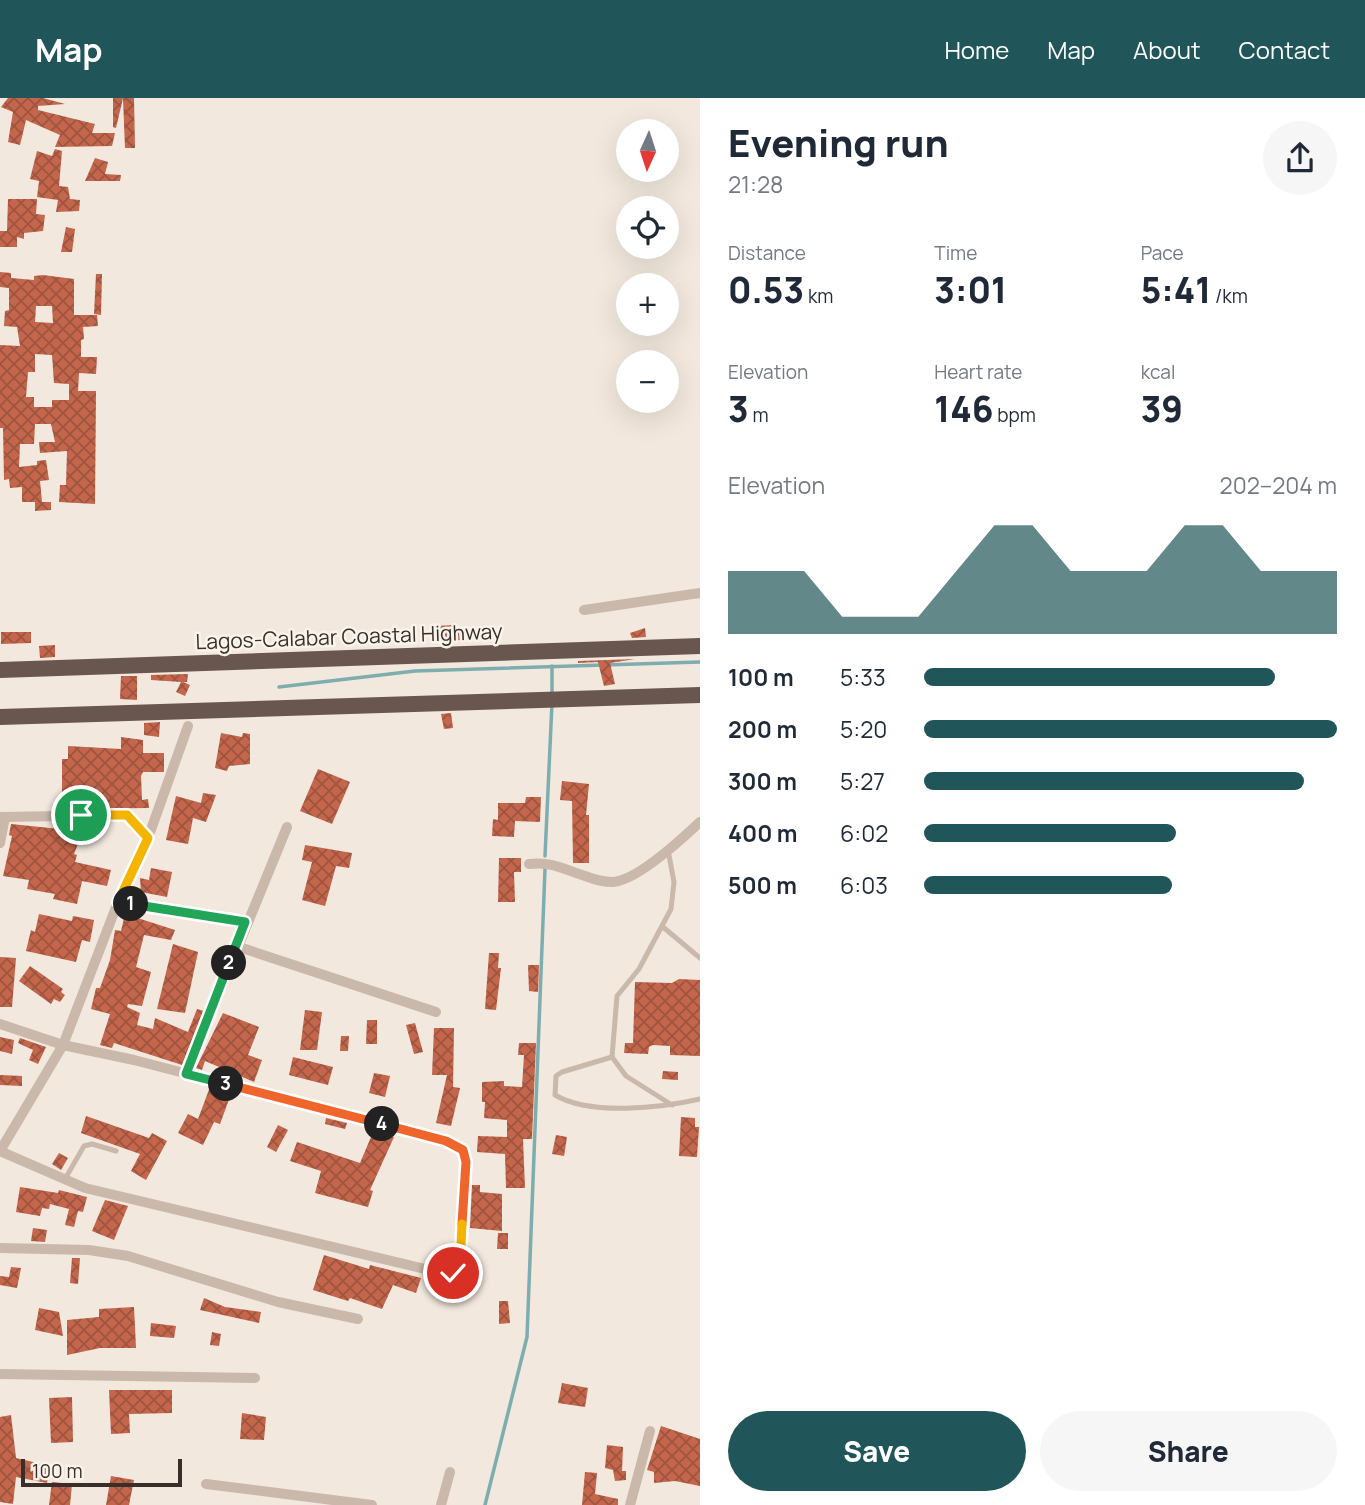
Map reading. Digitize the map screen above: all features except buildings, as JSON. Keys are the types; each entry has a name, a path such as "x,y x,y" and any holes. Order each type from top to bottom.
{"highway":[{"name":"Lagos-Calabar Coastal Highway","path":"0,670 700,646"},
{"path":"0,717 700,695"}],"street":[{"path":"584,610 700,593"},
{"path":"0,1024 63,1045 446,1141 463,1150 466,1162 460,1267 453,1273 262,1232 64,1182 0,1151 63,1045 118,902 148,838 188,726"},
{"path":"0,843 3,817 127,815 148,838"},
{"path":"528,864 557,864 582,876 614,882 626,878 668,850 700,822"},
{"path":"186,1074 245,922 287,827"},
{"path":"118,902 245,922"},
{"path":"236,946 436,1012"},
{"path":"0,1248 89,1250 128,1256 278,1302 358,1319"},
{"path":"0,1374 255,1378"},
{"path":"630,1505 650,1431"},
{"path":"441,1505 450,1472"},
{"path":"206,1484 372,1505"},
{"path":"267,1505 269,1492"}],"lane":[{"path":"668,850 674,883 671,909 639,969 617,996 612,1057 626,1076 672,1105"},
{"path":"663,927 700,958"},
{"path":"612,1057 562,1072 556,1076 555,1095 563,1100 614,1108 672,1105 700,1098"},
{"path":"64,1182 85,1146 92,1144 116,1151"}],"waterway":[{"path":"279,687 415,671 700,662"},
{"path":"552,666 552,696"},
{"path":"545,856 552,703"},
{"path":"485,1505 527,1337 545,869"}],"route":[{"path":"81,815 127,815 148,838 118,902 245,922 186,1074 446,1141 463,1150 466,1162 460,1267 453,1273"}]}
